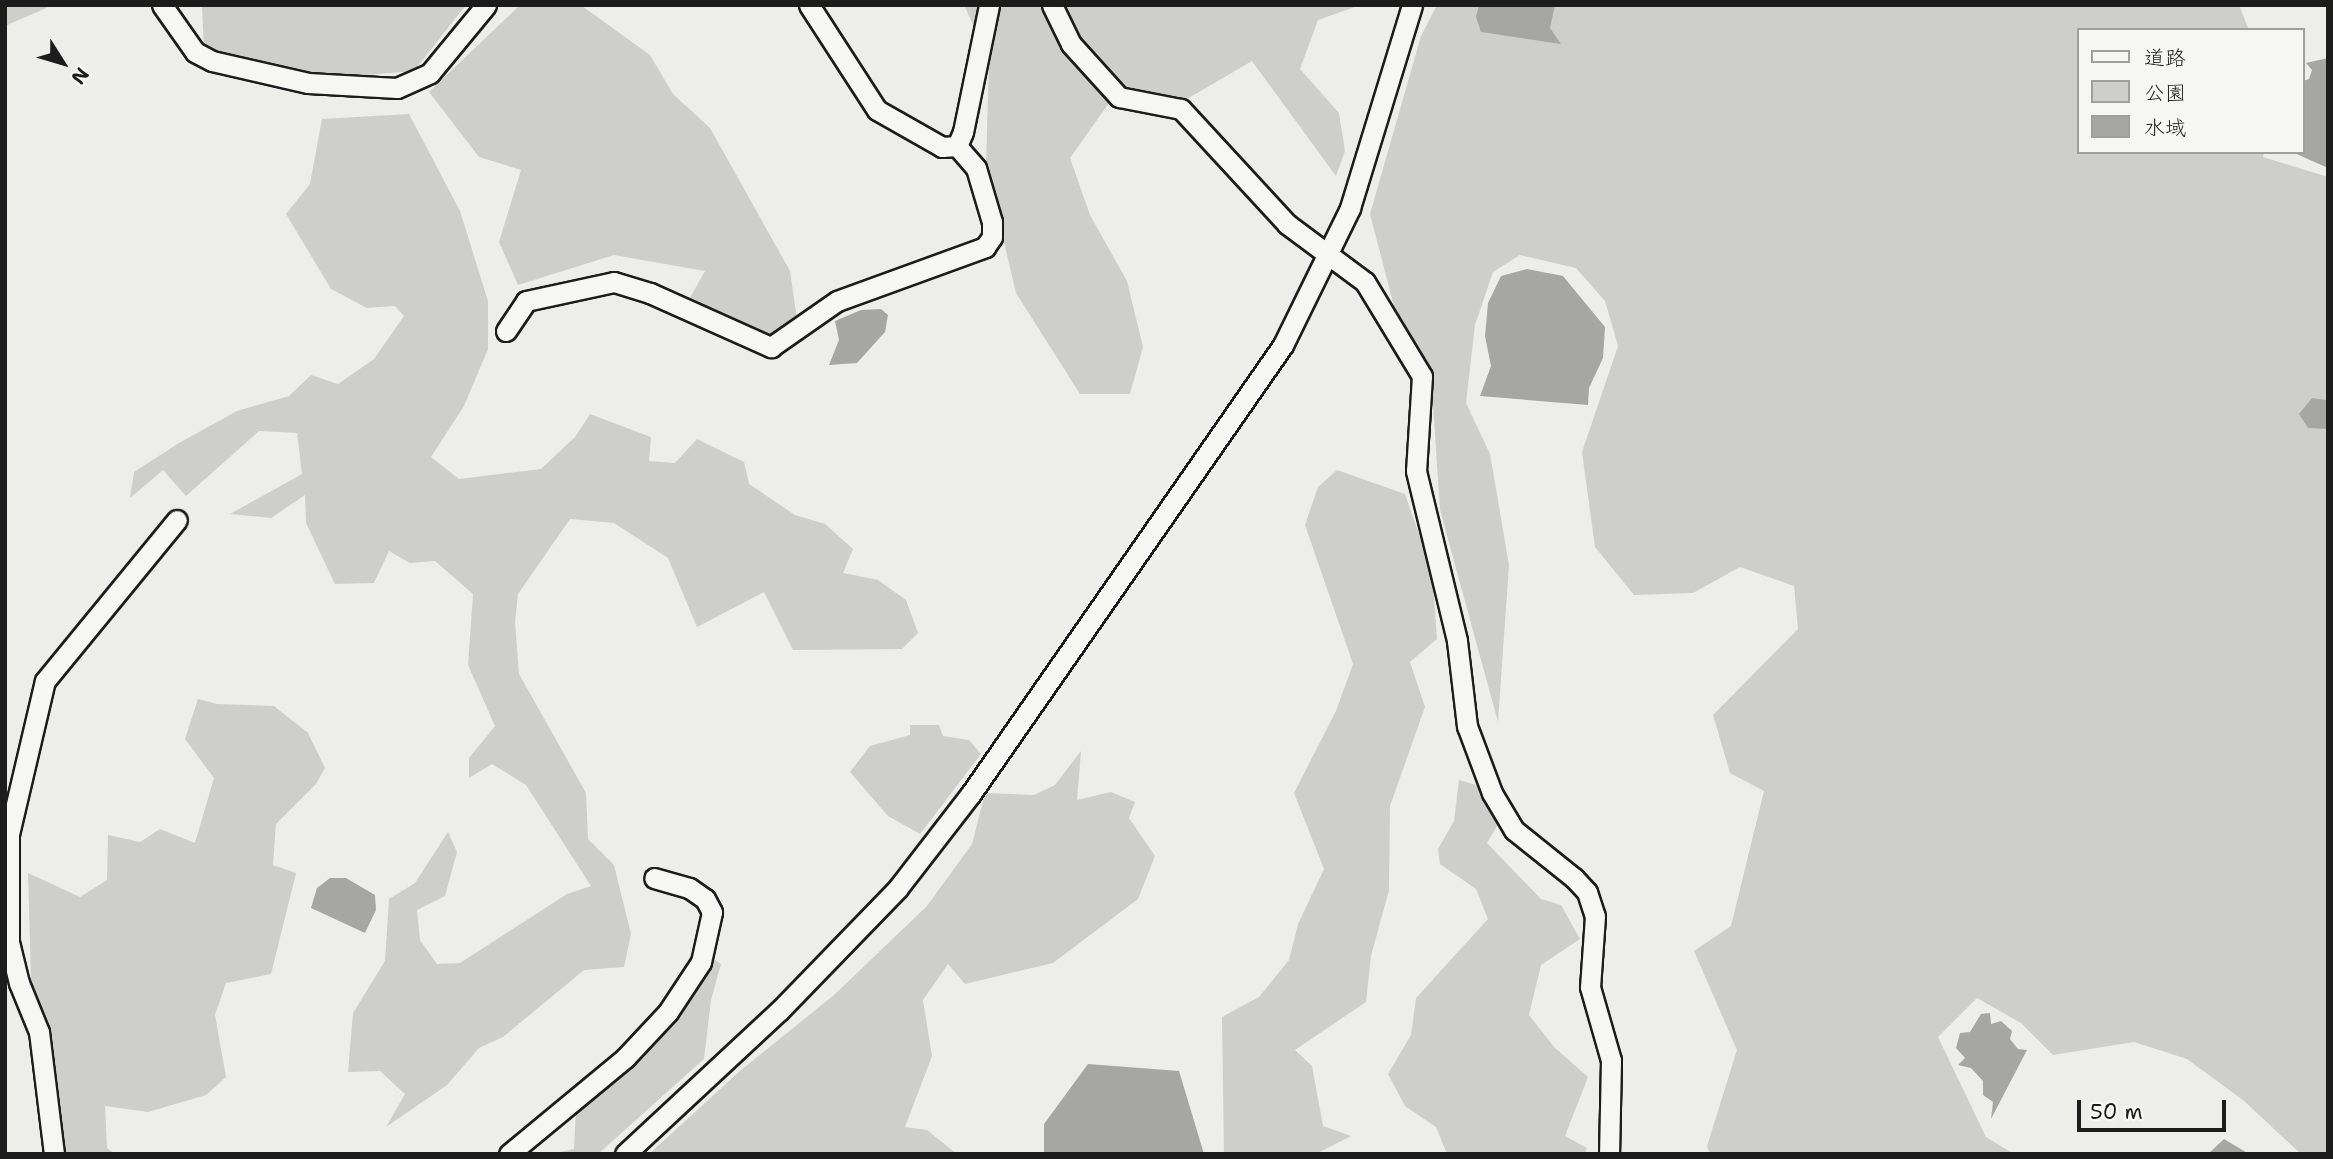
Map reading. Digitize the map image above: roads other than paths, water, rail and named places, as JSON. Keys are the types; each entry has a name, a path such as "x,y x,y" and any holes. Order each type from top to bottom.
{"street":[{"path":"162,5 195,52 212,61 308,83 397,88 430,73 486,5"},
{"path":"809,5 877,110 942,147 957,146"},
{"path":"957,146 989,5"},
{"path":"1052,5 1071,44 1119,97 1181,109 1287,224 1329,252 1365,282 1422,376 1416,471 1457,641 1468,726 1492,793 1514,830 1587,892 1595,916 1590,986 1611,1060 1609,1154"},
{"path":"625,1154 779,1011 898,888 970,795 1283,345 1350,208 1412,5"},
{"path":"506,331 526,301 614,282 650,293 771,348 837,301 985,247 992,237 992,222 976,169 957,146"},
{"path":"54,1154 39,1032 19,983 9,942 9,834 45,681 177,520"},
{"path":"509,1154 625,1058 668,1013 701,962 712,912 705,899 689,888 654,878"}],"water":[{"path":"1479,5 1555,5 1550,28 1561,44 1481,32 1476,17"},
{"path":"2328,58 2328,168 2296,154 2305,154 2305,80 2309,79 2312,70 2306,63"},
{"path":"1527,269 1563,276 1605,327 1603,358 1589,388 1588,405 1480,396 1491,366 1485,336 1488,303 1501,276"},
{"path":"881,309 888,315 885,332 857,363 829,365 839,340 835,321 861,310"},
{"path":"2312,398 2326,400 2328,429 2308,428 2299,414"},
{"path":"330,878 346,878 375,895 376,910 365,933 311,908 317,888"},
{"path":"1990,1013 1991,1024 2001,1021 2012,1031 2010,1039 2018,1049 2027,1050 1991,1119 1993,1102 1983,1095 1983,1081 1971,1068 1958,1065 1965,1058 1956,1048 1960,1033 1970,1032 1981,1014"},
{"path":"1088,1064 1179,1071 1204,1154 1044,1154 1044,1124"},
{"path":"2224,1139 2249,1154 2208,1154"}]}
